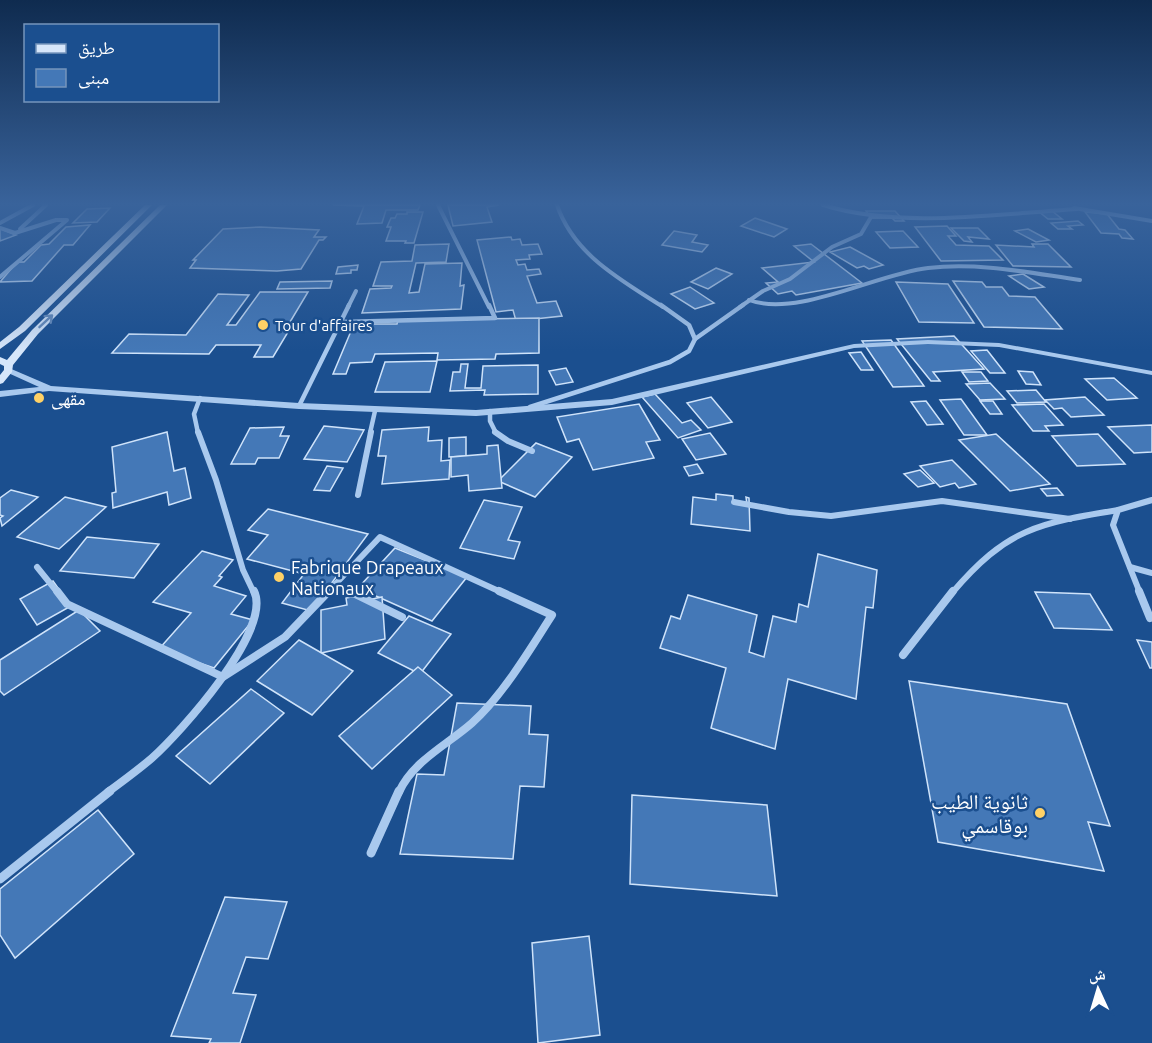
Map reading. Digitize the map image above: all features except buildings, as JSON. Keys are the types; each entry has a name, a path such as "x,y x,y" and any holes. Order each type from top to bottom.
{"main road":[{"path":"0,346 22,329 100,254"},
{"path":"0,381 6,365 35,332 115,254"}],"street":[{"path":"0,277 27,254"},
{"path":"341,322 495,318 462,254"},
{"path":"586,254 600,266 689,325 695,339"},
{"path":"526,409 670,362 689,351 695,339 749,300 790,279 825,254"},
{"path":"749,300 766,306 797,302 907,271 929,269 1006,270 1080,280"},
{"path":"299,406 356,291"},
{"path":"0,394 49,388 375,411 526,409 612,402 854,346 928,342 999,345 1152,373"},
{"path":"6,365 49,388"},
{"path":"0,879 153,757 223,677 240,651 255,617 256,596 243,570 216,480 198,434 194,414 200,398"},
{"path":"357,495 375,411"},
{"path":"490,411 489,425 493,434 532,451"},
{"path":"903,655 965,578 1001,545 1032,528 1118,510 1152,500"},
{"path":"734,502 825,516 849,515 923,501 942,501 1070,519"},
{"path":"1118,510 1113,525 1150,618"},
{"path":"223,677 285,637 380,537 552,615 519,667 472,722 427,758 403,783 371,853"},
{"path":"37,567 67,604 223,677"},
{"path":"1130,567 1152,573"},
{"path":"335,584 402,618"}],"place":[{"name":"Tour d'affaires","path":"263,325"},
{"name":"مقهى","path":"39,398"},
{"name":"Fabrique Drapeaux Nationaux","path":"279,577"},
{"name":"ثانوية الطيب بوقاسمي","path":"1040,813"}]}
